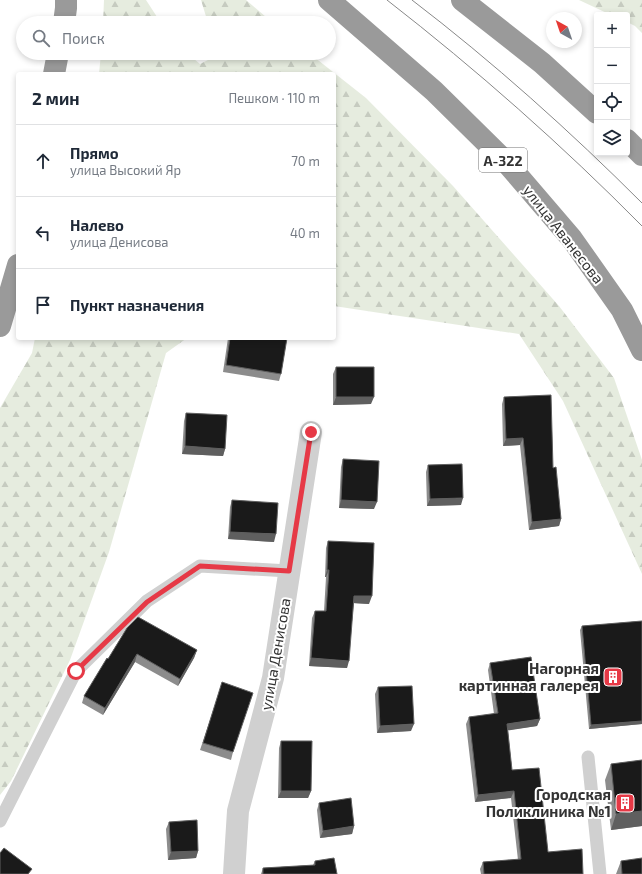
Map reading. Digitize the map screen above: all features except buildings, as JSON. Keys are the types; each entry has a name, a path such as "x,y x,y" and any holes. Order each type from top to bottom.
{"highway":[{"path":"65,16 66,0"},
{"name":"улица Аванесова","path":"329,0 434,91 506,162 572,239 622,310 642,350"},
{"path":"462,0 542,63 594,110"},
{"path":"54,72 57,60"},
{"path":"630,143 642,155"},
{"path":"0,326 16,272"}],"street":[{"name":"улица Денисова","path":"234,874 238,811 274,678 311,432"}],"lane":[{"path":"0,820 76,671 147,602 200,566 289,571"},
{"path":"588,757 600,874"}],"green space":[{"path":"104,0 146,0 156,16 103,16"},
{"path":"201,0 246,0 265,16 206,16"},
{"path":"579,0 642,0 642,33 630,24 630,12 605,12"},
{"path":"100,60 195,60 200,64 208,60 318,60 333,72 99,72"},
{"path":"336,74 366,98 453,186 559,306 614,378 642,460 642,574 563,401 519,334 336,306"},
{"path":"35,340 184,340 166,353 109,552 70,660 11,781 0,795 0,408 32,353"}],"tram line":[{"path":"387,0 454,53 550,137 642,226"},
{"path":"412,0 501,72 559,123 642,203"}],"place":[{"name":"Нагорная картинная галерея","path":"613,677"},
{"name":"Городская Поликлиника №1","path":"625,803"}],"route":[{"path":"76,671 147,602 200,566 289,571 311,432"}]}
